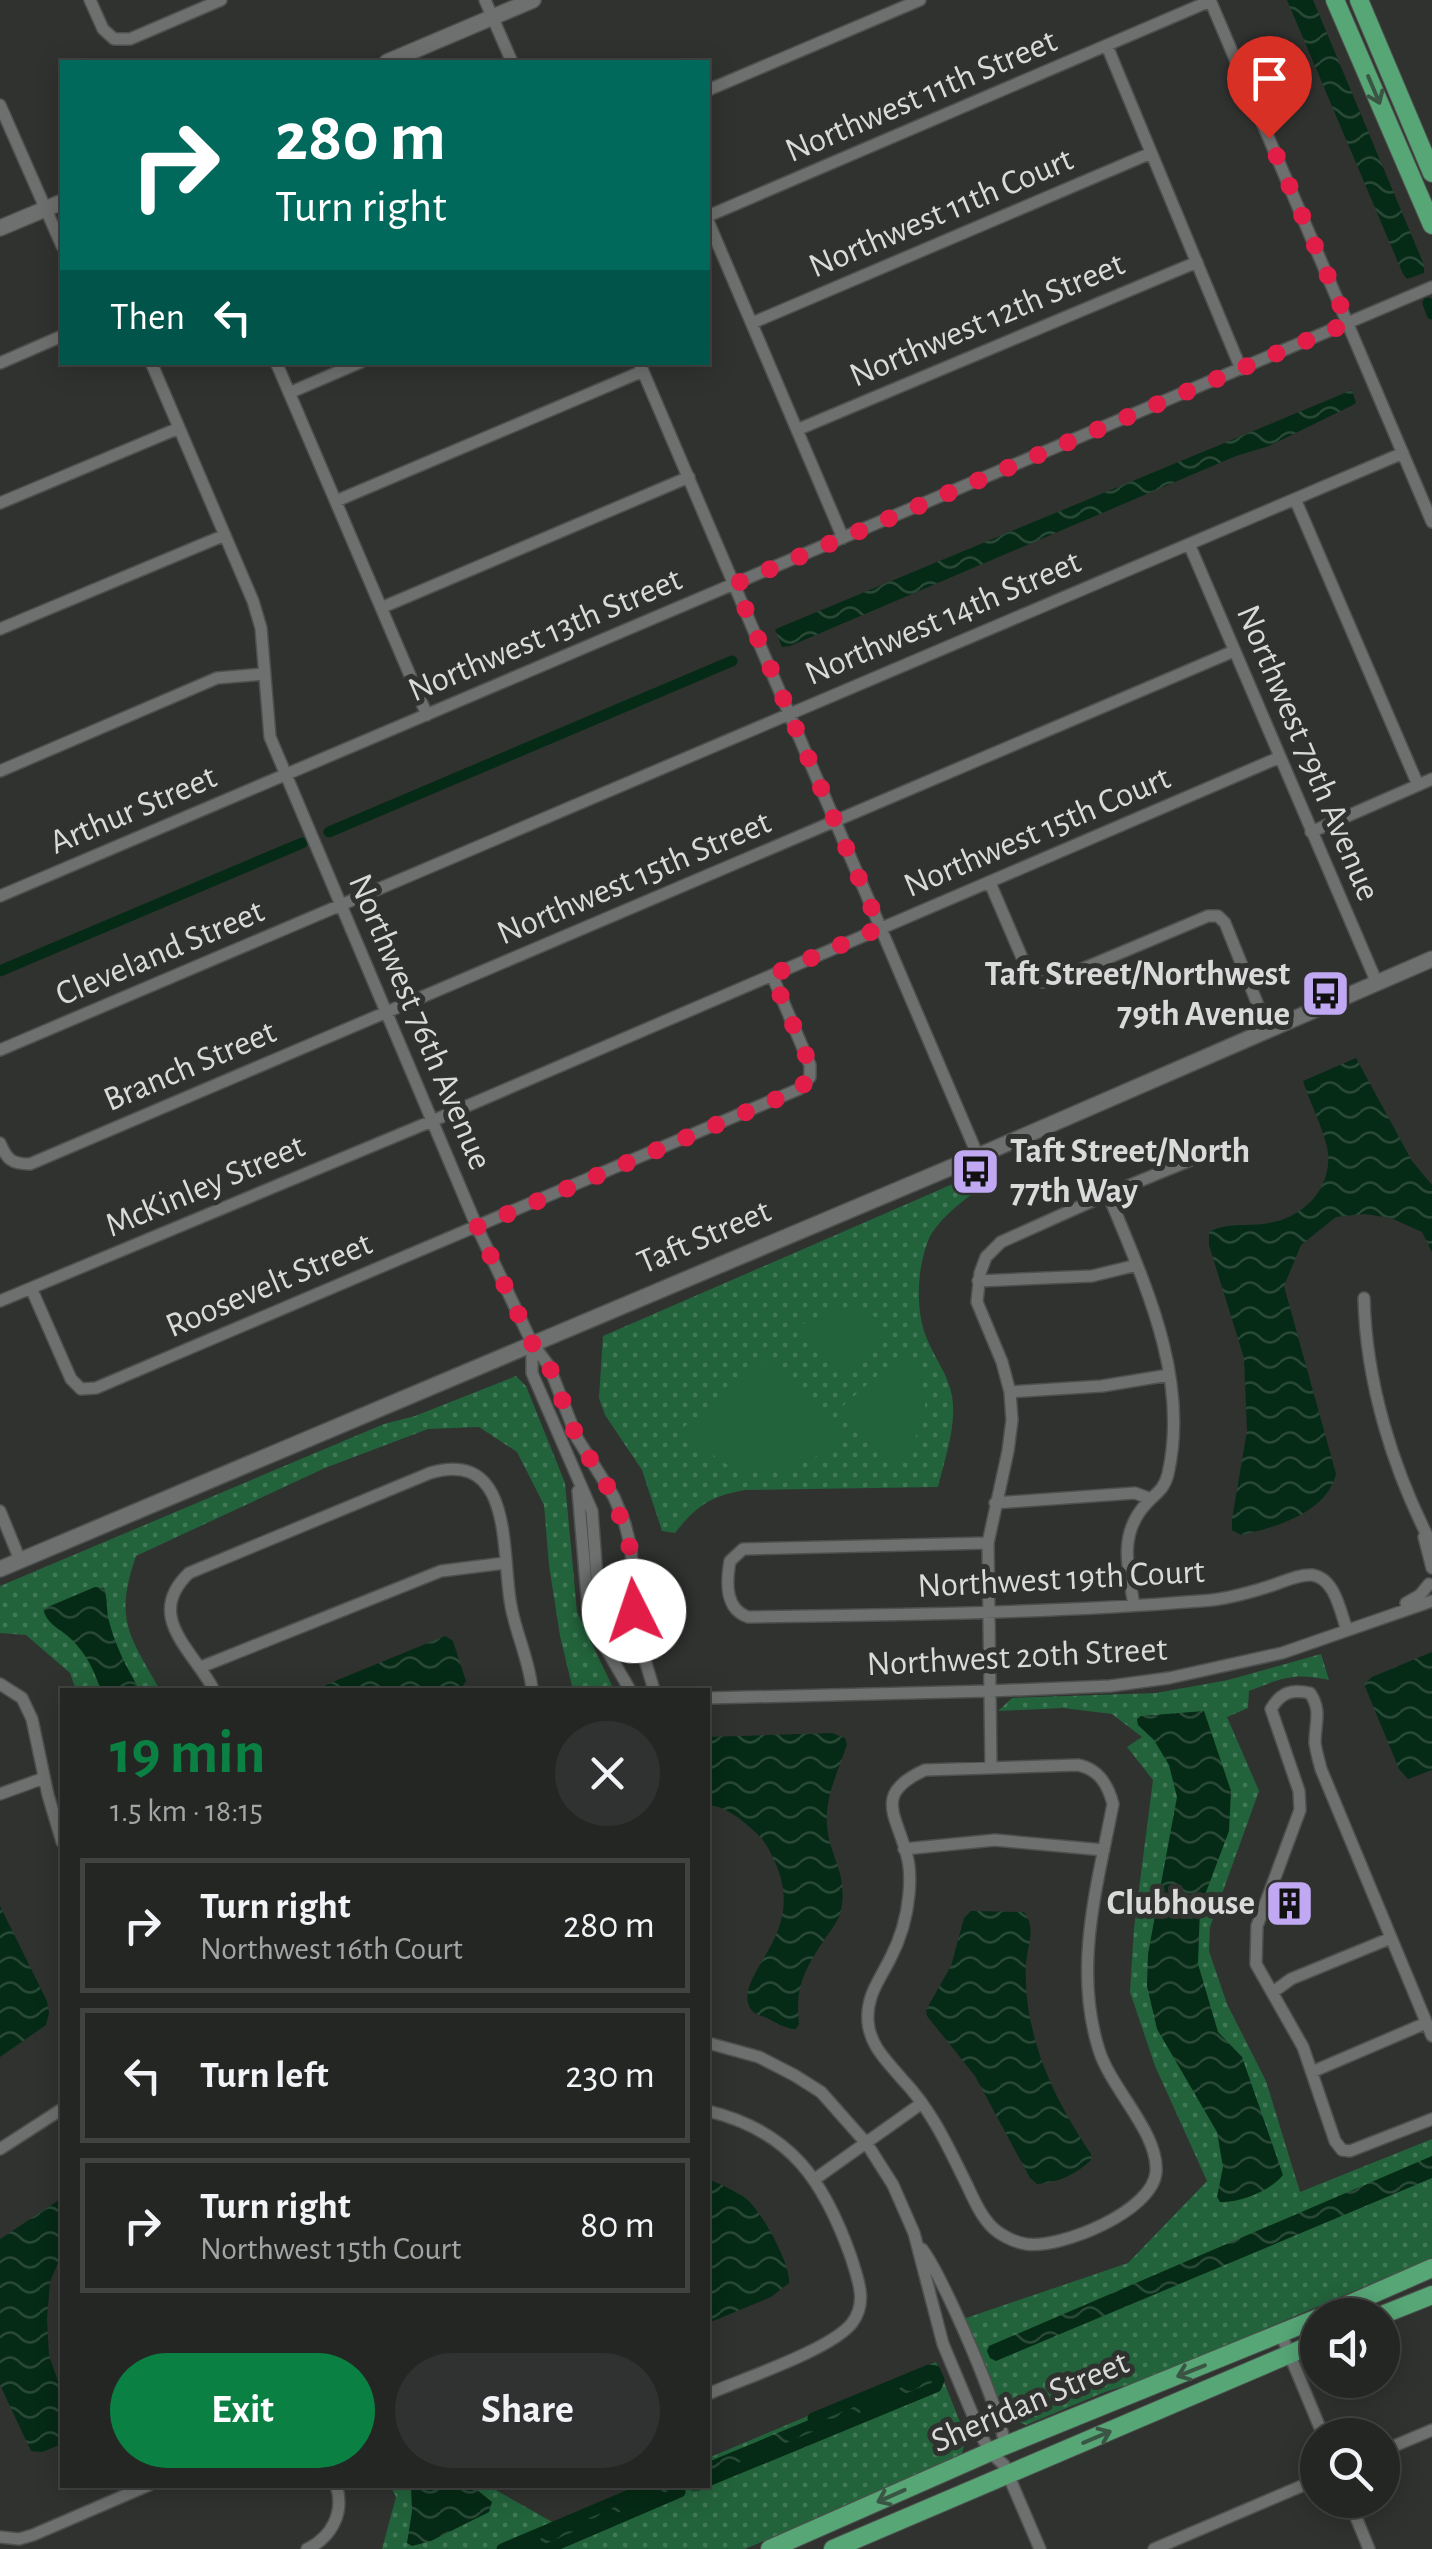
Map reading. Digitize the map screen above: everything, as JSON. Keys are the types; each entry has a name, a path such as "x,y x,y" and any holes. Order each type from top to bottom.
{"main road":[{"path":"1335,0 1432,225"},
{"path":"1359,0 1432,173"},
{"path":"1364,2298 1432,2268"},
{"path":"1400,2308 1432,2295"},
{"name":"Sheridan Street","path":"833,2549 1002,2460 1300,2326"},
{"name":"Sheridan Street","path":"770,2549 1300,2350"}],"street":[{"path":"90,0 103,30 114,39 130,39 221,0"},
{"path":"485,0 511,60"},
{"path":"392,60 533,0"},
{"path":"710,89 920,0"},
{"path":"1210,1 1432,522"},
{"name":"Northwest 11th Street","path":"710,218 1210,1"},
{"path":"1107,46 1241,369"},
{"path":"0,106 60,241"},
{"name":"Northwest 11th Court","path":"752,322 1151,153"},
{"path":"0,228 60,203"},
{"path":"710,224 843,538"},
{"name":"Northwest 12th Street","path":"799,430 1197,262"},
{"name":"Northwest 13th Street","path":"286,775 1432,287"},
{"path":"0,363 60,337"},
{"name":"Northwest 76th Avenue","path":"152,365 261,628 270,737 477,1227 532,1343 549,1366 577,1438 614,1497 625,1524 636,1630 653,1688"},
{"path":"277,365 427,715"},
{"path":"289,393 354,365"},
{"path":"336,501 641,367 978,1156"},
{"path":"0,503 179,428"},
{"name":"Northwest 14th Street","path":"340,907 1403,453"},
{"path":"383,606 689,477"},
{"path":"1295,500 1418,785"},
{"path":"0,629 224,535"},
{"name":"Northwest 79th Avenue","path":"1189,544 1377,983"},
{"name":"Northwest 15th Street","path":"386,1013 1234,651"},
{"path":"0,771 217,678 263,674"},
{"name":"Northwest 15th Court","path":"432,1121 1278,758"},
{"name":"Arthur Street","path":"0,896 286,775"},
{"path":"1310,832 1432,779"},
{"path":"990,883 1029,974 1040,982 1051,982 1208,916 1218,916 1225,923 1268,1030"},
{"name":"Cleveland Street","path":"0,1050 340,907"},
{"name":"Taft Street","path":"0,1569 978,1156 1432,959"},
{"name":"Roosevelt Street","path":"30,1288 71,1379 81,1388 96,1388 800,1089 810,1076 810,1065 772,975"},
{"name":"Branch Street","path":"0,1143 6,1158 15,1164 30,1164 386,1013"},
{"name":"McKinley Street","path":"0,1301 432,1121"},
{"path":"991,1768 988,1543 1008,1451 1010,1392 977,1302 978,1281 986,1257 1000,1242 1108,1194 1213,1151 1246,1149"},
{"path":"1108,1194 1156,1314 1169,1375 1172,1422 1163,1490 1130,1526 1126,1546 1134,1606"},
{"path":"978,1281 1092,1276 1137,1266"},
{"path":"1364,1298 1365,1329 1380,1411 1421,1524 1432,1568"},
{"name":"Northwest 76th Avenue","path":"532,1343 532,1373 592,1512 594,1603 602,1643 629,1688"},
{"path":"1010,1392 1102,1386 1169,1375"},
{"path":"213,1688 176,1633 169,1613 171,1597 190,1573 430,1474 460,1468 477,1475 493,1494 501,1514 511,1606 532,1688"},
{"path":"995,1503 1135,1493 1151,1500"},
{"path":"0,1511 20,1560"},
{"path":"1421,1524 1432,1545"},
{"name":"Northwest 19th Court","path":"988,1543 743,1549 730,1561 728,1570 732,1604 741,1615 989,1613 1134,1606 1237,1596 1313,1575 1329,1585 1347,1630"},
{"path":"201,1667 442,1571 505,1563"},
{"name":"Northwest 20th Street","path":"1381,1618 1431,1585"},
{"path":"594,1603 634,1599"},
{"name":"Northwest 20th Street","path":"710,1698 1110,1686 1169,1678 1282,1653 1432,1602"},
{"path":"2,1684 22,1698 32,1718 60,1835"},
{"path":"1314,2072 1429,2030 1321,1769 1315,1742 1318,1704 1310,1693 1298,1690 1284,1694 1271,1708 1299,1791 1300,1810 1257,1926 1256,1964 1314,2072 1335,2141 1342,2150 1350,2151 1432,2119"},
{"path":"1078,1765 1088,1767 1109,1787 1113,1804 1086,1944 1090,2019 1112,2079 1150,2141 1156,2158 1156,2177 1142,2202 1129,2212 1046,2243 1026,2244 1006,2237 992,2226 980,2211 937,2124 882,2057 868,2024 868,2003 905,1925 910,1891 904,1849 891,1807 895,1791 906,1778 925,1770 991,1768 1078,1765"},
{"path":"0,1794 44,1778"},
{"path":"904,1849 995,1840 1104,1850"},
{"path":"1272,1992 1291,1979 1390,1938"},
{"path":"710,2044 759,2057 821,2092 867,2144 892,2185 919,2246 944,2344 959,2380 1002,2460 1040,2549"},
{"path":"815,2179 922,2103"},
{"path":"0,2149 60,2110"},
{"path":"710,2112 755,2128 799,2161 815,2179 860,2285 861,2304 856,2318 835,2339 710,2393"},
{"path":"919,2246 932,2261 1002,2428 1002,2460"},
{"path":"1281,2334 1316,2418"},
{"path":"959,2380 979,2372"},
{"path":"1400,2443 1432,2430"},
{"path":"1154,2549 1300,2487"},
{"path":"2,2538 33,2535 143,2488"},
{"path":"307,2549 328,2534 338,2517 341,2498 337,2488"},
{"path":"1357,2518 1370,2549"}],"shaded area":[{"path":"985,1170 989,1183 938,1225 928,1241 922,1264 919,1303 923,1328 948,1381 953,1407 938,1487 745,1490 705,1504 675,1533 662,1531 642,1470 605,1415 599,1398 603,1336"},
{"path":"844,1308 870,1312 887,1330 842,1372 801,1325"},
{"path":"905,1351 922,1382 924,1411 914,1439 893,1466 843,1406"},
{"path":"768,1360 844,1439 791,1467 748,1471 713,1455 683,1428"},
{"path":"516,1376 526,1386 565,1483 577,1612 613,1688 573,1688 560,1636 544,1505 517,1452 479,1427 428,1429 325,1468 136,1556 126,1596 128,1626 159,1688 75,1688 70,1673 26,1635 0,1633 0,1586 384,1424 415,1416"},
{"path":"1321,1654 1329,1680 1297,1677 1270,1683 1249,1691 1248,1708 1227,1717 1259,1791 1210,1927 1209,1951 1227,2004 1266,2081 1300,2192 1432,2139 1432,2258 1338,2298 1300,2298 1300,2314 1026,2425 1004,2416 963,2319 1128,2263 1207,2181 1155,2066 1130,1992 1153,1780 1127,1747 1142,1737 1112,1714 1063,1708 998,1711 1012,1698 1156,1693 1228,1680"},
{"path":"936,2362 966,2437 961,2458 745,2549 382,2549 396,2497 392,2488 492,2488 554,2523 637,2488 710,2488 710,2457"}],"water":[{"path":"1287,0 1313,0 1424,265 1424,273 1407,279 1403,274"},
{"path":"1352,390 1356,403 1269,446 1236,456 782,647 775,630 778,628"},
{"path":"1356,1058 1412,1161 1432,1185 1432,1252 1422,1232 1391,1218 1365,1214 1336,1217 1301,1245 1284,1286 1336,1474 1331,1487 1311,1508 1270,1528 1241,1535 1232,1530 1232,1519 1247,1431 1244,1358 1209,1245 1209,1232 1282,1220 1314,1197 1326,1174 1327,1147 1303,1081"},
{"path":"95,1587 104,1588 115,1639 139,1688 100,1688 81,1651 51,1623 43,1609"},
{"path":"445,1636 453,1641 466,1681 461,1688 318,1688"},
{"path":"1432,1652 1432,1770 1408,1779 1399,1769 1364,1684"},
{"path":"1204,1711 1231,1791 1229,1831 1200,1908 1198,1964 1218,2032 1242,2057 1283,2175 1263,2191 1228,2202 1220,2202 1217,2197 1223,2167 1217,2132 1157,2029 1147,1986 1148,1954 1177,1797 1169,1765 1137,1719"},
{"path":"832,1733 845,1738 847,1744 827,1815 842,1885 841,1910 803,1978 796,2029 756,2014 749,2006 752,1979 778,1930 783,1888 775,1862 761,1838 732,1814 710,1805 710,1737"},
{"path":"0,1906 47,2001 49,2013 46,2025 0,2057"},
{"path":"971,1911 1024,1912 1028,1918 1026,1987 1036,2044 1056,2093 1091,2154 1085,2165 1059,2180 1037,2184 1030,2178 975,2076 927,2016 926,2010 951,1966 964,1918"},
{"path":"1432,2156 1432,2178 996,2361 990,2358 989,2346"},
{"path":"710,2180 751,2203 780,2250 789,2283 771,2297 710,2322"},
{"path":"60,2199 60,2258 50,2282 47,2319 49,2355 60,2387 60,2445 42,2452 31,2451 0,2385 0,2239"},
{"path":"929,2370 935,2371 939,2380 936,2387 710,2480 710,2461"},
{"path":"411,2488 475,2488 492,2502 489,2512 431,2541 412,2546 407,2543"},
{"path":"646,2488 678,2488 680,2492 547,2549 502,2549"}],"waterway":[{"path":"1428,303 1432,314"},
{"path":"329,832 732,661"},
{"path":"0,971 302,843"},
{"path":"710,2480 936,2387 939,2380 935,2371 929,2370 813,2418"},
{"path":"502,2549 646,2488"},
{"path":"547,2549 680,2492 678,2488"}],"place":[{"name":"Taft Street/Northwest 79th Avenue","path":"1325,994"},
{"name":"Taft Street/North 77th Way","path":"975,1171"},
{"name":"Clubhouse","path":"1290,1903"}],"route":[{"path":"634,1611 630,1548 614,1497 577,1438 549,1366 532,1343 477,1227 800,1089 810,1076 810,1065 772,975 880,928 735,584 1348,323 1269,138"}]}
